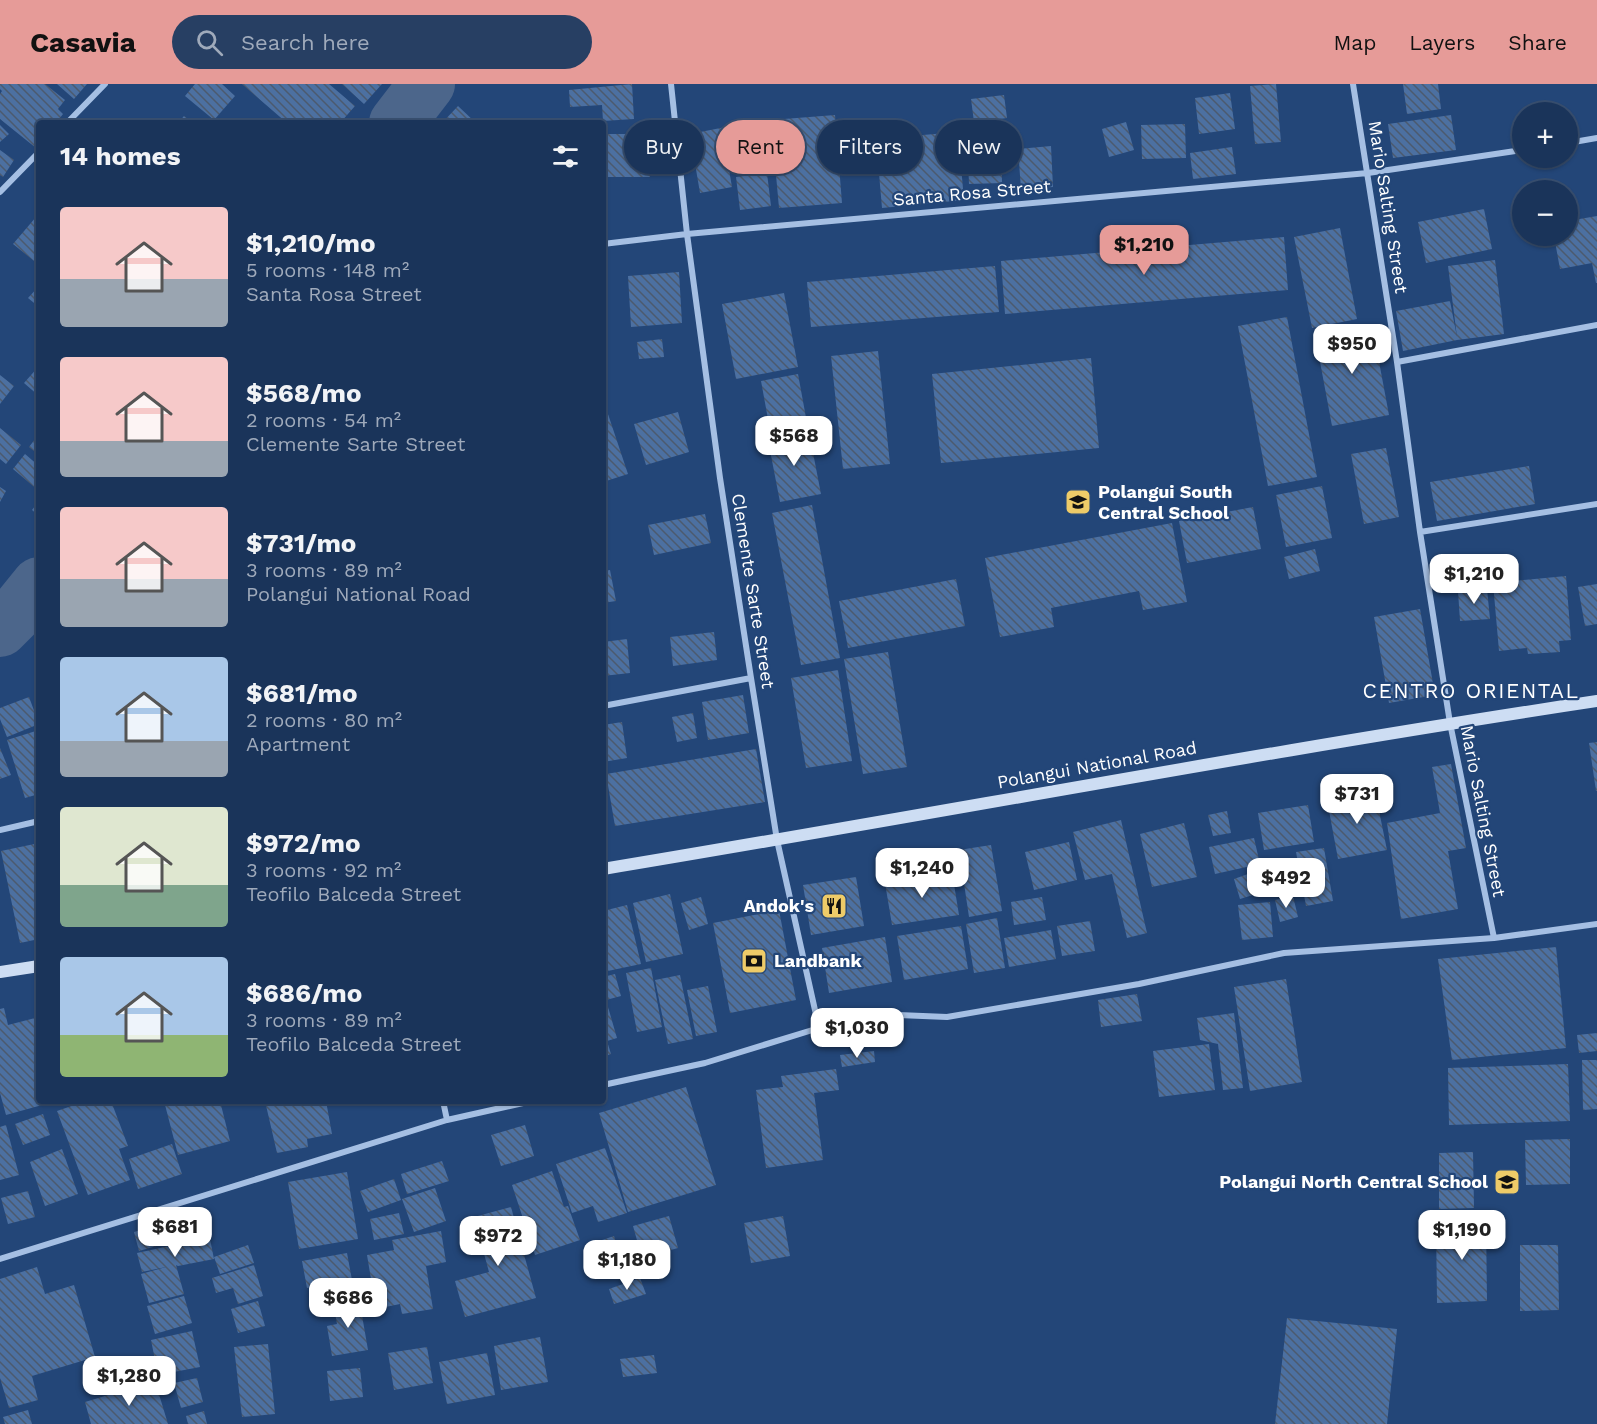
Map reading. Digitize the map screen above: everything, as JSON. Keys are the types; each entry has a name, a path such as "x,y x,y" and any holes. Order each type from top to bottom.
{"main road":[{"name":"Polangui National Road","path":"606,868 1118,779 1450,723 1597,701"},
{"path":"0,972 36,966"}],"street":[{"path":"70,120 105,84"},
{"name":"Clemente Sarte Street","path":"671,84 687,234 720,478 751,678 777,840 819,1028"},
{"name":"Mario Salting Street","path":"1353,84 1450,723 1494,938"},
{"path":"1578,141 1597,138"},
{"name":"Santa Rosa Street","path":"606,244 687,234 1368,173 1512,151"},
{"path":"0,192 36,155"},
{"path":"1397,362 1597,325"},
{"path":"1420,532 1597,504"},
{"path":"606,705 751,678"},
{"path":"0,830 36,822"},
{"path":"606,1084 705,1063 819,1028 874,1014 947,1017 1139,984 1284,953 1494,938 1597,924"},
{"path":"444,1104 447,1120"},
{"path":"0,1259 447,1120 519,1104"}],"building":[{"path":"0,84 45,84 65,100 58,109 63,114 58,120 36,120 36,148 0,119 2,91"},
{"path":"57,84 87,84 74,99"},
{"path":"195,84 222,84 235,96 214,120 185,96"},
{"path":"242,84 329,84 355,106 343,120 284,120"},
{"path":"342,84 382,84 364,104"},
{"path":"632,84 634,119 603,120 602,105 570,107 569,90"},
{"path":"1276,84 1281,142 1255,144 1250,86"},
{"path":"1403,84 1438,84 1441,109 1407,114"},
{"path":"1230,93 1235,129 1199,134 1195,98"},
{"path":"1004,95 1007,118 974,120 971,99"},
{"path":"458,106 473,120 445,120"},
{"path":"835,115 835,120 817,120 817,174 840,174 842,203 779,208 776,174 805,174 805,120 771,120"},
{"path":"1451,115 1456,150 1393,158 1388,124"},
{"path":"1126,122 1134,150 1109,157 1102,129"},
{"path":"1185,124 1186,158 1142,159 1141,125"},
{"path":"0,125 9,134 0,142"},
{"path":"716,129 716,174 730,174 732,187 700,193 697,174 704,174 704,131"},
{"path":"606,134 624,134 624,174 650,174 650,177 606,177"},
{"path":"935,134 935,174 962,174 964,200 882,208 879,174 923,174 923,135"},
{"path":"1051,146 1053,187 1021,189 1022,149"},
{"path":"1232,147 1236,174 1193,179 1190,153"},
{"path":"0,150 14,160 3,177 0,175"},
{"path":"767,174 771,206 740,210 736,177"},
{"path":"969,174 1002,174 1002,183 969,184"},
{"path":"1484,209 1492,249 1426,263 1418,222"},
{"path":"1597,216 1597,283 1592,263 1560,269 1556,246 1578,246 1578,219"},
{"path":"36,217 36,263 13,244"},
{"path":"1340,228 1357,319 1312,328 1294,237"},
{"path":"1284,237 1288,290 1005,314 1001,261"},
{"path":"1495,260 1504,334 1457,340 1403,351 1396,311 1450,301 1457,337 1448,266"},
{"path":"995,266 999,312 811,327 807,282"},
{"path":"679,272 682,323 631,327 628,276"},
{"path":"36,289 36,305 28,298"},
{"path":"784,293 798,367 736,379 722,304"},
{"path":"1287,317 1317,477 1268,486 1238,326"},
{"path":"1372,324 1389,415 1332,426 1315,335"},
{"path":"662,339 664,357 639,359 637,342"},
{"path":"878,351 890,464 843,469 831,356"},
{"path":"1091,358 1099,448 941,463 932,374"},
{"path":"36,369 36,393 24,383"},
{"path":"798,374 807,423 770,430 761,381"},
{"path":"0,375 14,386 0,404"},
{"path":"606,408 628,474 606,481"},
{"path":"678,412 689,452 646,465 634,424"},
{"path":"0,428 21,445 6,464 0,459"},
{"path":"809,432 821,494 780,502 768,440"},
{"path":"36,438 36,453 29,447"},
{"path":"1386,448 1399,517 1364,524 1351,454"},
{"path":"25,454 36,463 36,488 13,469"},
{"path":"1529,466 1535,504 1437,521 1430,482"},
{"path":"1322,486 1332,538 1286,547 1276,495"},
{"path":"0,487 6,491 0,502"},
{"path":"812,505 840,658 801,665 772,513"},
{"path":"1253,507 1261,549 1187,563 1179,521"},
{"path":"705,514 711,543 654,555 648,525"},
{"path":"1172,523 1187,602 1143,610 1139,591 1051,608 1054,627 1000,637 985,558"},
{"path":"1315,549 1320,571 1289,579 1284,557"},
{"path":"610,570 616,601 606,603 606,571"},
{"path":"1566,576 1571,640 1559,641 1560,652 1528,654 1527,648 1499,651 1493,583"},
{"path":"956,579 965,626 848,648 839,601"},
{"path":"1597,584 1597,624 1585,626 1578,587"},
{"path":"1487,589 1490,619 1460,621 1458,591"},
{"path":"1420,609 1435,695 1389,703 1374,617"},
{"path":"714,632 717,660 673,666 670,637"},
{"path":"627,639 630,673 606,676 606,642"},
{"path":"888,652 907,767 863,774 844,659"},
{"path":"838,670 852,761 806,768 791,678"},
{"path":"743,695 749,733 708,740 702,702"},
{"path":"29,697 36,716 36,725 7,737 0,719 0,708"},
{"path":"693,713 697,738 677,742 672,717"},
{"path":"622,722 627,758 606,762 606,725"},
{"path":"36,731 36,795 25,798 7,740"},
{"path":"1597,742 1597,791 1596,791 1589,743"},
{"path":"0,748 11,775 0,779"},
{"path":"756,749 765,802 615,826 606,774"},
{"path":"1451,764 1466,848 1448,851 1458,909 1401,919 1387,823 1440,813 1432,767"},
{"path":"1375,791 1387,850 1338,859 1327,800"},
{"path":"1308,805 1314,842 1264,850 1258,813"},
{"path":"1227,811 1231,833 1213,836 1208,815"},
{"path":"1121,820 1147,933 1127,938 1112,874 1085,880 1073,832"},
{"path":"1184,823 1197,877 1152,887 1140,834"},
{"path":"1254,838 1260,864 1215,874 1209,847"},
{"path":"1069,842 1077,880 1034,890 1025,852"},
{"path":"36,844 36,940 20,943 1,851"},
{"path":"991,845 1002,911 969,917 959,850"},
{"path":"1324,848 1333,901 1306,906 1296,852"},
{"path":"1259,870 1266,891 1240,899 1234,879"},
{"path":"952,872 959,915 892,925 885,883"},
{"name":"Andok's","path":"856,877 864,926 811,935 803,885"},
{"path":"670,894 683,954 646,962 633,903"},
{"path":"1293,896 1298,917 1280,922 1275,900"},
{"path":"701,897 708,924 689,930 681,903"},
{"path":"1042,897 1046,920 1014,925 1011,902"},
{"path":"1270,902 1273,937 1242,940 1238,905"},
{"path":"627,905 641,964 606,971 606,910"},
{"name":"Landbank","path":"779,910 796,1000 730,1013 713,923"},
{"path":"997,918 1005,968 974,973 966,924"},
{"path":"1090,921 1095,951 1062,956 1057,926"},
{"path":"961,926 968,969 904,980 897,936"},
{"path":"1051,930 1056,959 1009,967 1004,938"},
{"path":"885,937 892,982 829,993 822,948"},
{"path":"1556,947 1566,1048 1452,1060 1438,959"},
{"path":"651,968 662,1027 637,1032 626,973"},
{"path":"615,974 621,996 606,1000 606,976"},
{"path":"680,975 693,1039 668,1044 655,980"},
{"path":"1286,979 1302,1082 1250,1091 1234,987"},
{"path":"708,986 717,1032 696,1036 687,990"},
{"path":"1137,994 1142,1021 1101,1027 1098,1000"},
{"path":"606,1000 617,1038 607,1041 611,1054 606,1056"},
{"path":"4,1008 8,1025 36,1018 36,1104 46,1104 6,1115 0,1093 0,1009"},
{"path":"1234,1013 1243,1088 1223,1090 1218,1044 1200,1040 1197,1018"},
{"path":"1597,1033 1597,1051 1579,1053 1577,1035"},
{"path":"1209,1044 1215,1090 1159,1097 1153,1051"},
{"path":"874,1051 875,1062 842,1067 840,1055"},
{"path":"1582,1060 1597,1060 1597,1109 1583,1110"},
{"path":"1568,1064 1570,1121 1449,1125 1448,1068"},
{"path":"836,1069 839,1090 814,1093 823,1160 766,1168 756,1090 783,1087 781,1076"},
{"path":"686,1087 716,1185 628,1212 599,1113"},
{"path":"77,1104 112,1104 128,1146 119,1149 130,1180 88,1195 57,1111"},
{"path":"165,1104 221,1104 230,1141 178,1155"},
{"path":"266,1104 327,1104 332,1134 307,1139 308,1147 277,1153"},
{"path":"43,1114 50,1135 23,1145 15,1124"},
{"path":"6,1125 19,1175 0,1180 0,1127"},
{"path":"525,1125 534,1156 501,1166 491,1135"},
{"path":"1570,1139 1570,1184 1526,1185 1525,1140"},
{"path":"172,1144 182,1174 138,1189 129,1159"},
{"path":"605,1148 627,1213 598,1222 593,1206 572,1213 556,1164"},
{"path":"62,1149 78,1194 45,1206 30,1162"},
{"path":"1473,1152 1474,1208 1439,1209 1439,1153"},
{"path":"442,1161 449,1181 407,1194 401,1174"},
{"path":"552,1171 564,1207 568,1206 580,1240 535,1255 512,1185"},
{"path":"347,1172 358,1239 299,1249 288,1182"},
{"path":"394,1179 401,1200 368,1212 360,1191"},
{"path":"435,1188 446,1221 414,1232 402,1199"},
{"path":"28,1191 35,1217 8,1224 1,1198"},
{"path":"511,1207 536,1298 465,1317 455,1281 489,1272 474,1217"},
{"path":"399,1213 404,1234 374,1240 370,1219"},
{"path":"205,1214 214,1259 176,1265 184,1294 149,1303 141,1274 166,1267 142,1272 137,1253 174,1245 169,1222"},
{"path":"669,1216 678,1248 642,1258 633,1226"},
{"path":"783,1216 790,1256 751,1263 744,1223"},
{"path":"1486,1219 1487,1301 1437,1303 1436,1221"},
{"path":"162,1224 167,1243 139,1251 134,1232"},
{"path":"441,1231 446,1262 426,1266 433,1309 402,1314 400,1304 376,1309 367,1255 394,1250 392,1240"},
{"path":"614,1236 618,1249 603,1254 599,1241"},
{"path":"248,1245 254,1263 220,1274 214,1257"},
{"path":"1520,1245 1558,1245 1559,1310 1520,1311"},
{"path":"347,1253 352,1280 307,1288 302,1261"},
{"path":"621,1261 623,1273 605,1275 603,1264"},
{"path":"254,1265 263,1296 238,1304 233,1288 216,1293 212,1278"},
{"path":"37,1267 45,1294 74,1285 95,1357 32,1376 38,1400 9,1408 0,1378 0,1279"},
{"path":"640,1278 646,1294 614,1304 609,1289"},
{"path":"184,1296 192,1323 155,1334 147,1306"},
{"path":"359,1298 368,1350 332,1356 327,1326 337,1324 333,1302"},
{"path":"258,1301 265,1326 238,1333 231,1309"},
{"path":"1287,1318 1397,1329 1387,1424 1275,1424"},
{"path":"192,1331 200,1367 158,1375 151,1340"},
{"path":"540,1337 548,1382 501,1390 494,1346"},
{"path":"268,1344 275,1414 242,1417 234,1347"},
{"path":"427,1347 433,1383 394,1390 388,1353"},
{"path":"487,1353 495,1395 447,1404 439,1362"},
{"path":"654,1355 657,1373 623,1377 620,1359"},
{"path":"360,1368 363,1397 330,1401 327,1371"},
{"path":"197,1378 203,1402 181,1408 174,1383"},
{"path":"155,1381 168,1424 91,1424 85,1402"},
{"path":"28,1410 32,1424 5,1424 3,1417"},
{"path":"204,1411 207,1424 188,1424 186,1416"}],"waterway":[{"path":"399,120 427,84"},
{"path":"0,629 36,589"}],"place":[{"name":"Polangui South Central School","path":"1078,502"},
{"name":"Andok's","path":"834,906"},
{"name":"Landbank","path":"754,961"},
{"name":"Polangui North Central School","path":"1507,1182"}],"district":[{"name":"CENTRO ORIENTAL","path":"1471,691"}]}
